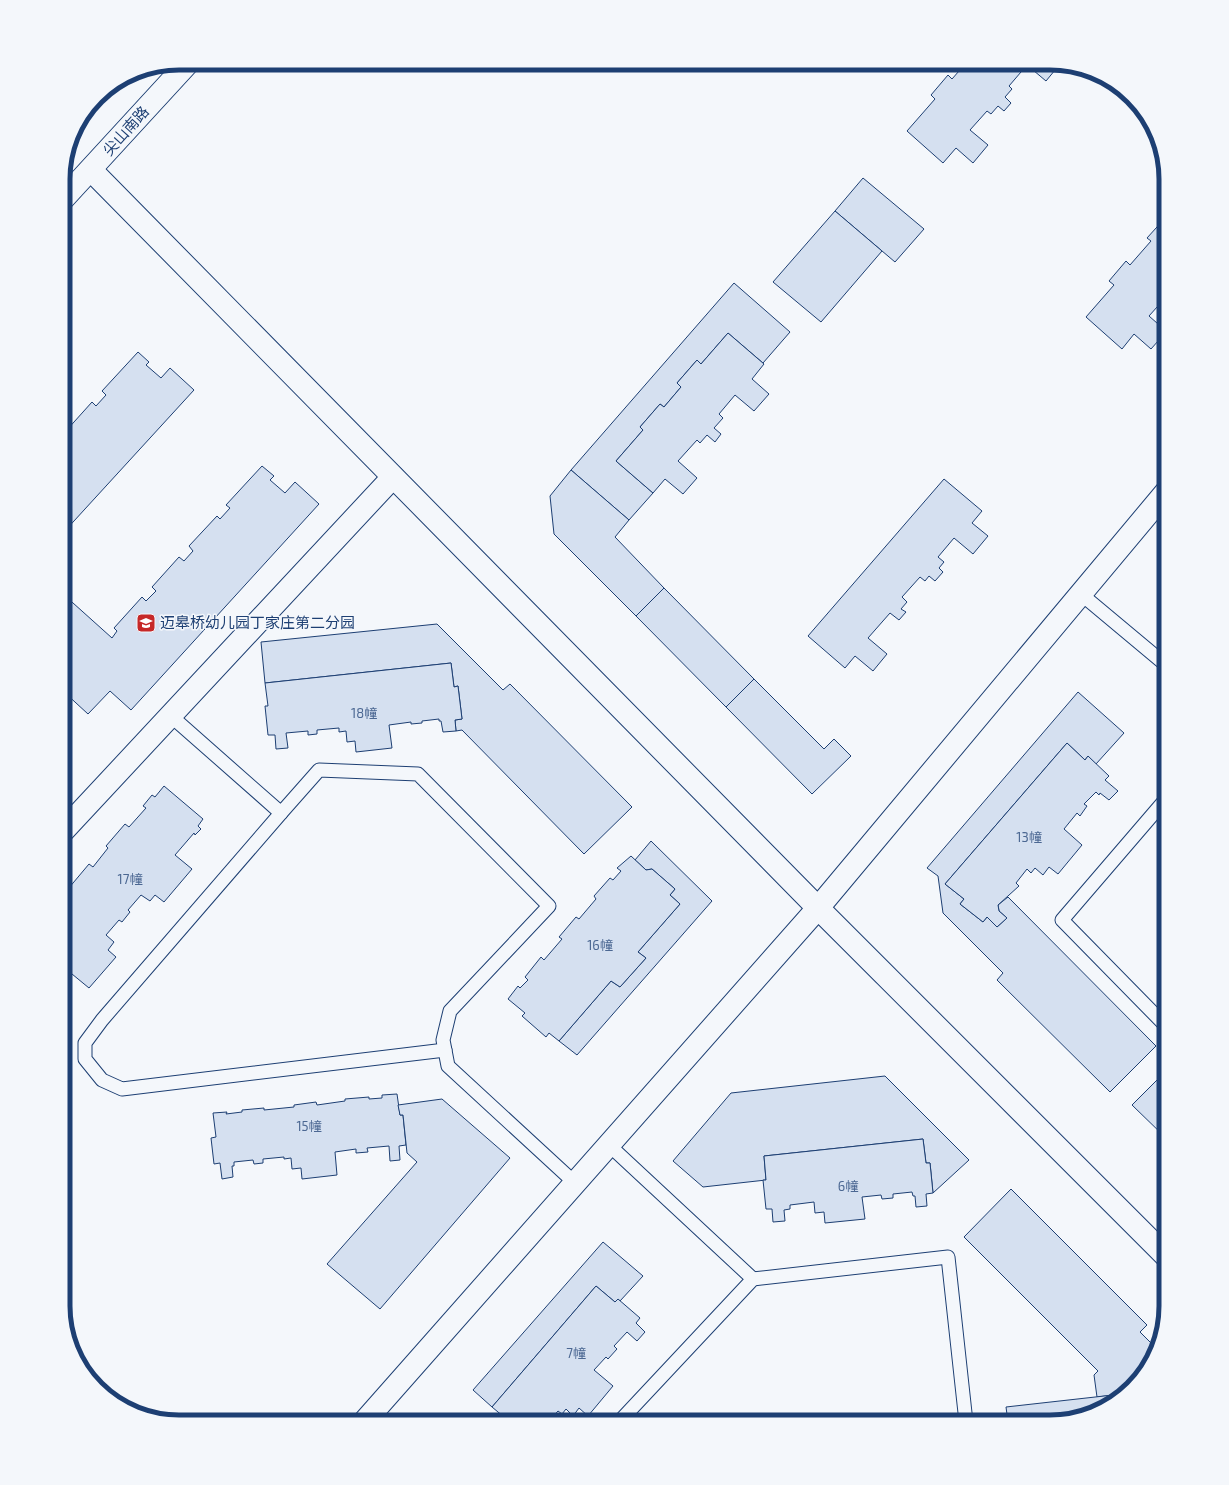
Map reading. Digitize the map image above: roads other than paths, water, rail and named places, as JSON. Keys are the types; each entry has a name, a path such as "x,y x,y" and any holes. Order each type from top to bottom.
{"street":[{"name":"尖山南路","path":"70,191 182,70"},
{"path":"90,170 818,908 1159,1249"},
{"path":"70,824 393,477"},
{"path":"370,1415 818,908 1159,500"}],"lane":[{"path":"1081,594 1159,659"},
{"path":"171,716 281,814"},
{"path":"445,1050 122,1089 102,1080 85,1059 85,1043 102,1020 319,770 418,774 549,906 450,1011 443,1040 445,1050 448,1066 576,1183"},
{"path":"1159,807 1062,920 1159,1019"},
{"path":"609,1145 753,1278"},
{"path":"626,1415 753,1278 948,1257 965,1415"}],"place":[{"name":"迈皋桥幼儿园丁家庄第二分园","path":"146,623"}]}
